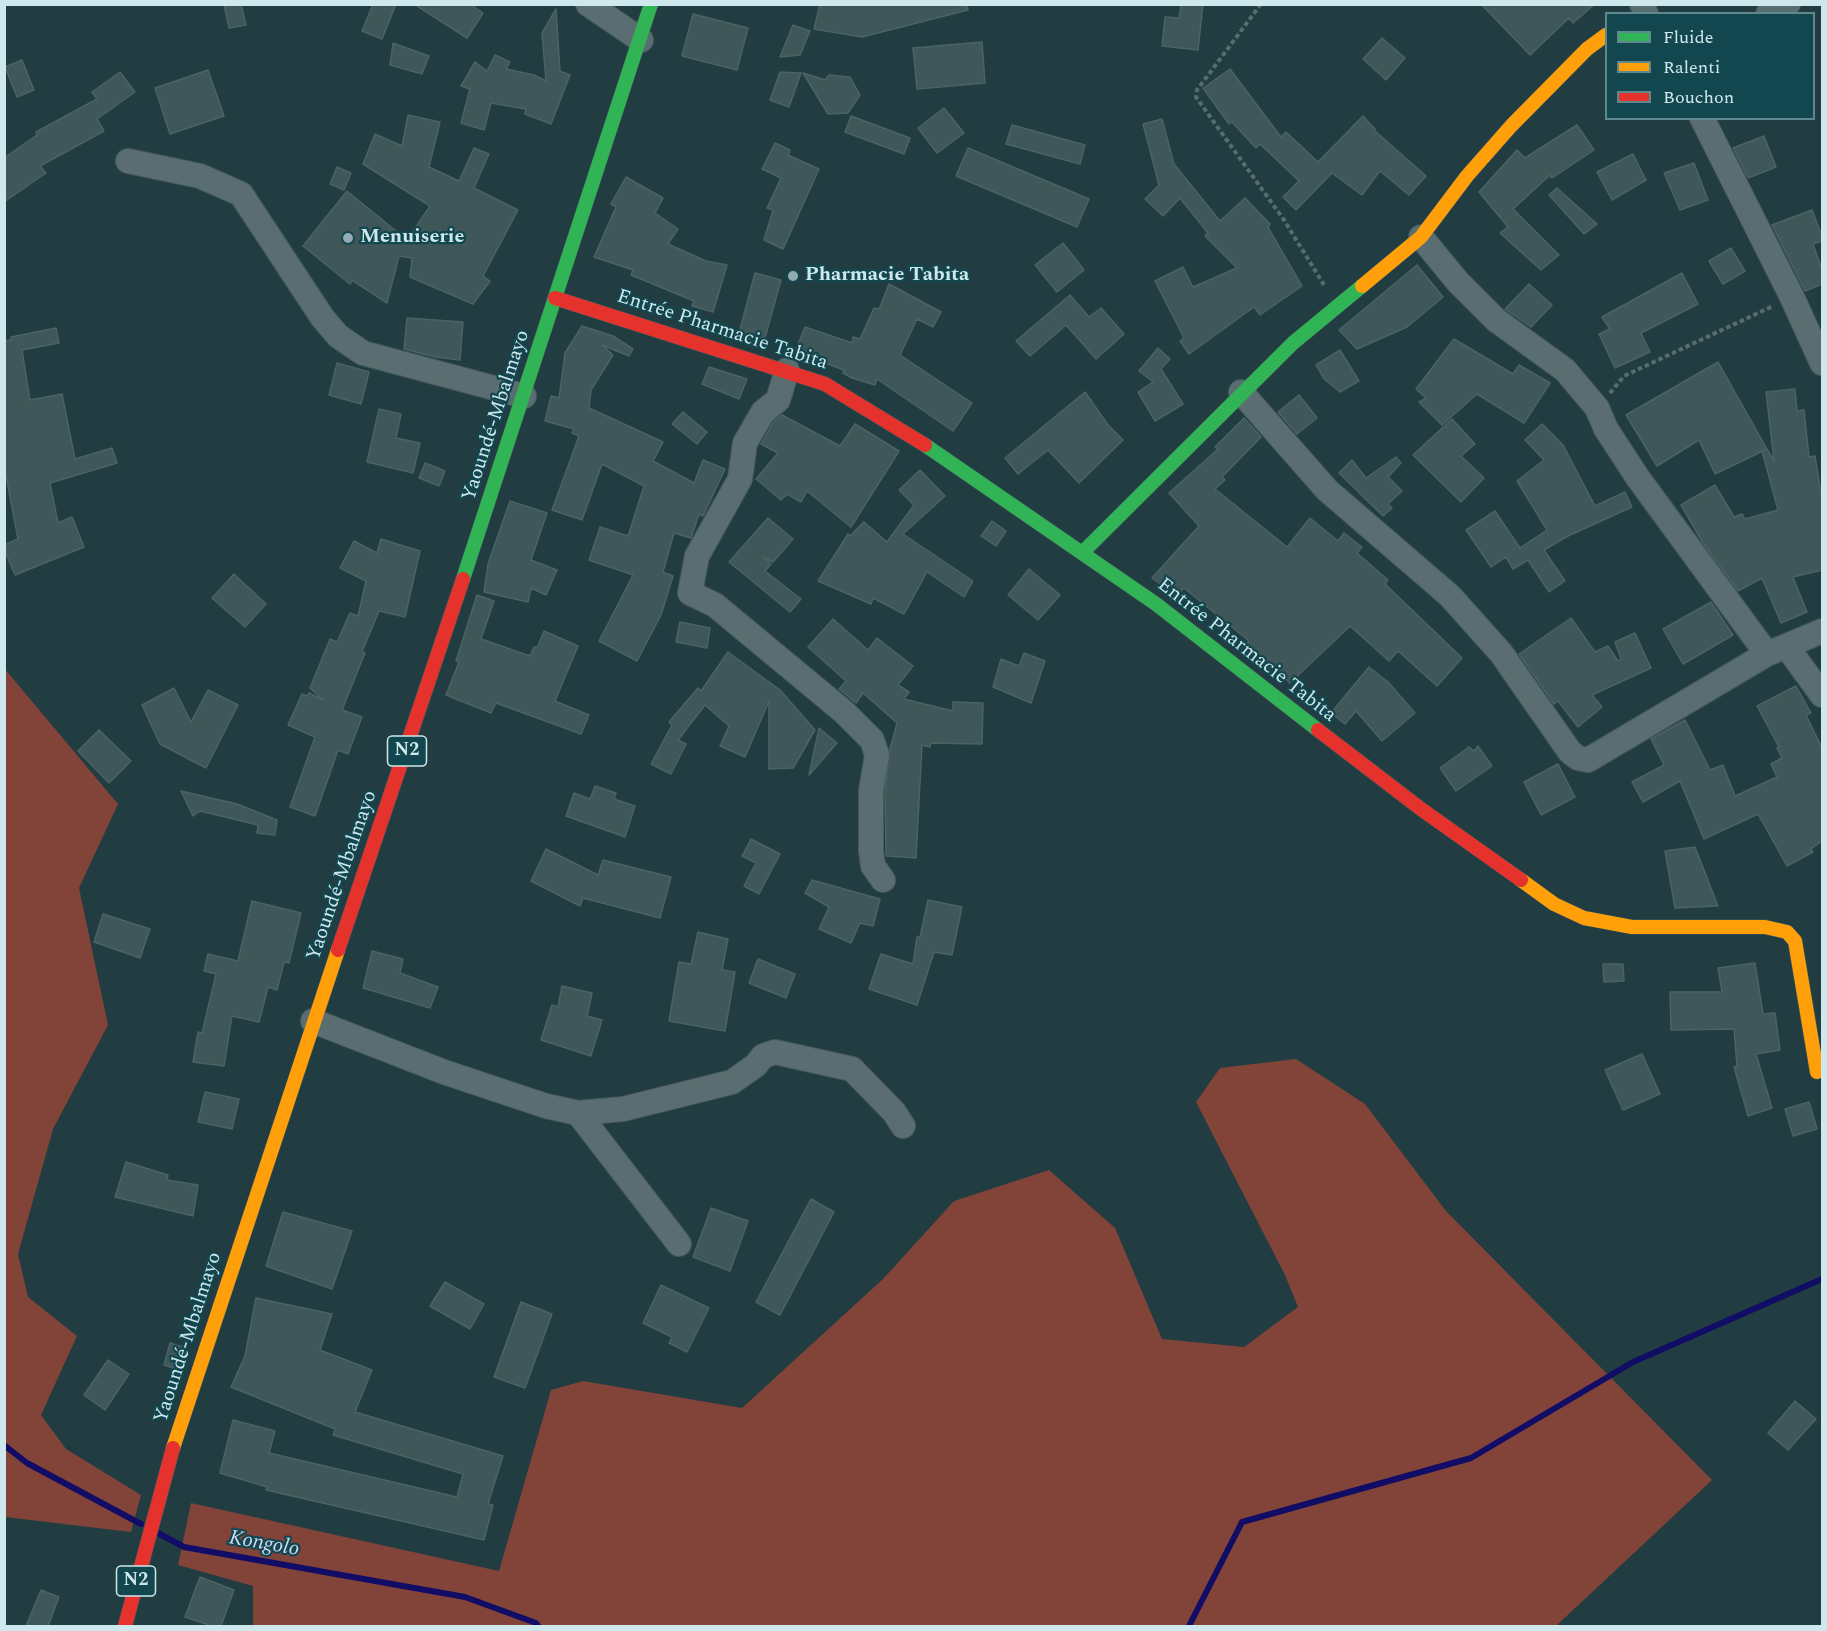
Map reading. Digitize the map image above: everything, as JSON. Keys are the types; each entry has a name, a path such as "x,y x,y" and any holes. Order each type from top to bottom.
{"main road":[{"name":"Yaoundé-Mbalmayo","path":"125,1626 158,1497 313,1022 418,717 524,396 651,4"},
{"path":"1082,553 1240,393 1337,306 1421,237 1467,176 1511,126 1587,49 1605,36"},
{"name":"Entrée Pharmacie Tabita","path":"555,298 787,370 825,384 946,458 1156,604 1412,802 1554,904 1584,918 1632,927 1765,927 1787,932 1795,941 1817,1072"}],"street":[{"path":"588,4 641,40"},
{"path":"1772,12 1788,4"},
{"path":"1703,120 1792,297 1822,363"},
{"path":"128,161 200,176 241,194 322,317 338,336 363,353 524,396"},
{"path":"1421,237 1458,282 1496,320 1565,370 1597,408 1606,429 1638,478 1777,650 1822,695"},
{"path":"787,370 778,400 763,411 745,443 740,479 697,556 690,593 715,604 844,712 872,740 877,755 872,791 871,851 873,866 883,880"},
{"path":"1240,393 1327,490 1450,596 1501,653 1570,752 1578,758 1588,760 1777,650 1822,631"},
{"path":"313,1022 444,1072 546,1106 578,1113 623,1109 732,1082 756,1065 763,1056 775,1052 852,1070 894,1112 903,1126"},
{"path":"578,1113 679,1244"}],"path":[{"path":"1261,4 1197,90 1196,97 1284,220 1337,306"},
{"path":"1597,408 1624,376 1792,297"}],"shaded area":[{"path":"4,668 118,804 79,888 108,1025 53,1129 18,1254 28,1297 77,1336 41,1415 66,1449 141,1495 131,1532 5,1517"},
{"path":"1296,1059 1365,1104 1446,1211 1712,1480 1556,1626 253,1626 253,1586 178,1565 191,1503 499,1571 551,1390 583,1381 742,1408 883,1279 954,1201 1049,1170 1115,1228 1162,1339 1244,1347 1298,1307 1285,1275 1196,1102 1220,1068"}],"building":[{"path":"224,4 241,4 246,25 229,28"},
{"path":"373,4 396,4 382,39 362,31"},
{"path":"414,4 470,4 483,13 467,38"},
{"path":"820,4 967,4 968,10 862,37 814,29"},
{"path":"1181,4 1203,4 1198,50 1162,46 1165,17 1179,18"},
{"path":"1481,4 1595,4 1573,23 1569,18 1530,55"},
{"path":"556,9 560,71 570,75 551,124 525,114 526,109 491,103 484,130 461,123 470,89 461,86 475,62 487,71 495,55 510,62 506,69 534,75 546,81 542,33"},
{"path":"693,14 748,28 737,70 682,56"},
{"path":"793,25 810,31 800,55 780,57"},
{"path":"1382,38 1405,58 1386,80 1363,59"},
{"path":"982,42 985,83 917,89 913,48"},
{"path":"393,43 429,56 422,74 390,65"},
{"path":"22,60 34,90 17,97 5,67"},
{"path":"1230,69 1281,137 1286,132 1318,162 1363,116 1374,130 1426,176 1409,195 1380,171 1362,195 1332,173 1296,210 1283,197 1299,181 1260,144 1256,148 1232,122 1229,124 1203,88"},
{"path":"208,70 224,116 170,134 155,88"},
{"path":"120,72 135,92 97,119 104,131 40,166 46,173 4,202 4,158 37,135 36,132 97,99 92,92"},
{"path":"780,72 801,73 789,107 770,100"},
{"path":"803,73 825,80 829,75 850,77 860,95 848,113 828,114"},
{"path":"944,108 964,133 937,153 918,128"},
{"path":"408,115 440,122 429,167 459,181 474,148 489,154 474,188 518,210 483,276 490,281 473,304 410,277 412,258 399,256 387,303 352,280 350,284 303,246 347,191 407,240 430,206 363,164 375,134 402,146"},
{"path":"851,116 910,138 904,154 845,132"},
{"path":"1162,119 1174,164 1220,221 1245,198 1270,224 1268,227 1302,286 1260,315 1254,307 1189,354 1180,341 1184,338 1155,281 1183,267 1193,287 1237,268 1205,236 1208,233 1180,198 1163,216 1145,199 1159,185 1143,124"},
{"path":"1012,125 1085,145 1080,164 1006,144"},
{"path":"1577,125 1594,150 1552,178 1550,175 1513,209 1559,255 1541,270 1500,233 1508,227 1479,192 1517,150 1525,158"},
{"path":"1764,136 1776,167 1748,178 1733,148"},
{"path":"775,143 790,150 788,155 819,169 783,249 764,240 773,210 767,208 781,178 762,169"},
{"path":"968,148 1089,199 1077,227 956,176"},
{"path":"1633,154 1646,180 1612,200 1597,172"},
{"path":"1694,163 1708,200 1680,210 1664,173"},
{"path":"337,167 351,173 344,190 330,184"},
{"path":"626,177 663,198 655,213 678,229 668,244 706,261 727,265 713,312 692,306 694,301 631,275 633,270 594,257 616,207 611,204"},
{"path":"1557,188 1597,224 1584,234 1549,195"},
{"path":"1812,210 1822,236 1822,241 1813,244 1822,270 1822,284 1805,291 1772,225"},
{"path":"1063,243 1084,270 1057,292 1035,265"},
{"path":"1731,248 1745,271 1723,284 1709,261"},
{"path":"1417,265 1443,297 1407,327 1357,349 1339,330"},
{"path":"755,273 781,280 763,345 738,337"},
{"path":"1682,273 1698,304 1641,333 1650,352 1615,368 1599,334 1610,329 1602,317"},
{"path":"889,284 941,312 933,327 917,319 900,355 972,403 953,431 877,379 875,385 852,378 843,373 844,370 795,352 805,327 852,343 853,337 860,339 874,308 879,309"},
{"path":"1529,284 1552,305 1531,327 1505,309"},
{"path":"1070,295 1089,317 1101,308 1124,334 1096,359 1066,325 1030,356 1016,341"},
{"path":"407,318 463,322 460,360 435,357 404,349"},
{"path":"582,326 613,336 633,349 629,356 602,345 613,355 591,390 589,408 663,442 653,461 694,483 703,460 725,469 703,516 699,514 691,538 674,533 663,572 673,576 661,615 637,661 599,641 633,575 589,560 600,527 628,536 644,486 602,464 582,520 552,510 579,436 572,433 574,429 545,421 551,396 559,398 565,353"},
{"path":"56,328 59,343 22,350 30,400 62,394 75,459 112,448 117,463 50,483 58,523 72,517 84,547 15,575 4,549 4,545 18,539 4,465 4,341 11,340 11,337"},
{"path":"1454,339 1513,374 1519,365 1550,383 1524,423 1477,394 1442,425 1419,402 1426,398 1416,389"},
{"path":"1158,348 1170,359 1161,369 1183,404 1155,421 1138,392 1153,382 1139,371"},
{"path":"1340,350 1359,381 1340,392 1324,379 1316,365"},
{"path":"1718,362 1767,449 1715,474 1699,440 1657,466 1626,415"},
{"path":"337,363 369,372 361,404 329,395"},
{"path":"709,367 747,379 739,399 702,384"},
{"path":"1795,389 1797,411 1804,410 1809,457 1815,456 1822,500 1822,570 1793,577 1807,612 1781,623 1762,578 1738,591 1703,543 1681,505 1715,485 1734,517 1742,514 1745,519 1778,510 1762,451 1767,449 1774,461 1766,392"},
{"path":"1085,392 1108,425 1123,440 1079,483 1048,450 1018,474 1005,458"},
{"path":"1299,395 1317,418 1297,434 1278,412"},
{"path":"379,409 401,414 396,438 420,443 413,473 367,462"},
{"path":"683,412 707,432 697,444 672,424"},
{"path":"782,415 840,446 855,424 899,451 851,527 807,491 801,502 787,494 781,500 756,479 778,453 761,444 774,421"},
{"path":"1244,418 1261,437 1222,477 1225,480 1215,489 1287,547 1310,518 1338,541 1344,533 1362,547 1357,553 1388,580 1385,584 1462,658 1437,686 1398,651 1389,661 1350,626 1290,683 1272,664 1269,668 1243,648 1249,641 1184,588 1177,596 1152,578 1199,526 1169,493 1218,449 1215,447"},
{"path":"1452,419 1475,444 1461,456 1484,478 1461,502 1413,455"},
{"path":"1542,424 1563,445 1595,506 1625,492 1632,507 1568,536 1544,550 1565,581 1549,592 1528,560 1513,569 1506,557 1491,567 1466,530 1495,511 1520,548 1547,530 1517,481 1544,460 1525,440"},
{"path":"1396,457 1401,463 1388,477 1402,491 1388,504 1392,508 1383,516 1339,473 1352,460 1366,478"},
{"path":"425,463 445,471 439,486 419,478"},
{"path":"920,470 945,496 903,534 973,581 964,597 927,572 904,614 873,598 871,604 818,581 848,534 850,536 864,522 887,542 914,505 899,490"},
{"path":"510,501 547,513 531,560 557,570 546,595 531,588 528,602 484,592 488,564"},
{"path":"768,518 793,539 773,562 763,557 771,564 765,571 801,599 790,612 729,562"},
{"path":"992,521 1006,531 996,546 981,536"},
{"path":"381,539 420,551 405,617 379,611 342,710 362,717 348,754 338,750 315,816 290,807 315,737 288,725 302,694 307,696 309,693 323,700 310,688 330,639 337,642 350,613 358,616 366,581 340,568 354,541 377,553"},
{"path":"1029,569 1060,595 1038,620 1008,595"},
{"path":"234,574 266,604 245,627 212,598"},
{"path":"477,595 494,601 481,639 530,656 534,647 537,648 544,631 578,646 555,701 589,715 581,734 496,703 491,713 446,695 459,662 456,661"},
{"path":"1711,602 1733,635 1683,664 1663,629"},
{"path":"1571,618 1595,652 1608,646 1618,661 1621,659 1615,642 1635,633 1651,668 1592,695 1602,707 1578,727 1558,701 1554,704 1519,654"},
{"path":"833,619 868,650 877,638 913,666 898,685 909,692 904,699 953,711 953,702 983,703 982,744 931,743 930,747 922,745 916,858 886,856 885,792 890,749 897,723 863,693 856,703 839,689 846,681 808,647"},
{"path":"680,622 710,628 707,648 676,642"},
{"path":"728,652 780,690 815,730 793,768 769,769 769,701 745,757 720,746 729,726 705,705 678,740 686,744 671,774 651,764 672,725 669,722 698,688 701,691"},
{"path":"1024,653 1045,661 1031,703 993,687 1001,659 1019,666"},
{"path":"1369,667 1388,682 1415,713 1382,741 1356,711 1345,724 1331,713"},
{"path":"1796,686 1811,713 1806,715 1822,748 1822,841 1811,849 1813,852 1787,866 1758,814 1704,839 1680,781 1643,802 1632,782 1664,765 1651,739 1685,720 1710,770 1723,765 1735,796 1777,777 1771,764 1782,758 1777,748 1779,747 1757,706"},
{"path":"174,688 191,722 208,690 238,705 206,768 160,744 142,705"},
{"path":"819,728 837,743 809,775"},
{"path":"99,730 131,761 109,783 78,751"},
{"path":"1478,746 1492,766 1456,791 1440,768 1469,747 1474,751"},
{"path":"1558,764 1575,797 1541,815 1524,782"},
{"path":"595,786 616,793 614,799 635,806 625,837 566,816 574,793 590,799"},
{"path":"181,791 237,804 277,820 275,835 257,833 258,825 200,811 193,816"},
{"path":"751,839 780,854 759,894 744,886 756,863 742,856"},
{"path":"1695,847 1718,906 1675,908 1665,851"},
{"path":"546,849 598,875 603,860 671,877 660,918 583,898 580,906 531,881"},
{"path":"812,880 880,899 873,926 860,923 851,943 819,929 829,907 805,893"},
{"path":"928,900 962,907 952,955 934,952 917,1005 869,989 881,954 913,964 917,937 920,937"},
{"path":"252,901 301,913 289,963 284,962 277,990 268,987 259,1022 232,1016 224,1066 193,1062 198,1032 202,1033 216,974 204,971 208,954 238,961"},
{"path":"103,914 150,929 140,958 94,942"},
{"path":"698,932 728,939 722,970 735,972 725,1031 669,1021 679,962 691,964"},
{"path":"372,951 403,959 400,973 438,987 430,1008 363,988"},
{"path":"758,959 795,974 786,998 749,983"},
{"path":"1755,963 1763,1014 1775,1013 1780,1050 1756,1054 1772,1108 1748,1116 1734,1067 1737,1066 1734,1029 1671,1030 1670,992 1722,992 1718,968"},
{"path":"1603,964 1623,964 1624,981 1604,982"},
{"path":"562,986 592,993 587,1016 602,1020 591,1056 541,1040 552,1005 558,1007"},
{"path":"1642,1054 1660,1094 1623,1110 1605,1070"},
{"path":"205,1092 239,1099 232,1129 198,1122"},
{"path":"1809,1102 1817,1129 1793,1136 1785,1109"},
{"path":"126,1162 168,1175 167,1180 198,1185 193,1216 115,1197"},
{"path":"811,1199 834,1212 780,1315 756,1302"},
{"path":"711,1208 748,1221 730,1271 693,1257"},
{"path":"283,1212 352,1231 332,1289 266,1266"},
{"path":"445,1282 484,1304 470,1329 430,1306"},
{"path":"661,1285 709,1308 687,1352 669,1343 672,1337 643,1323"},
{"path":"256,1298 332,1314 320,1350 372,1370 355,1412 503,1456 488,1504 493,1505 484,1540 266,1490 267,1487 220,1473 233,1420 275,1431 269,1453 457,1497 463,1474 333,1435 335,1429 231,1387 245,1356"},
{"path":"521,1302 552,1314 525,1388 494,1377"},
{"path":"170,1343 186,1348 179,1370 164,1365"},
{"path":"108,1360 129,1374 105,1410 84,1395"},
{"path":"1795,1401 1816,1419 1788,1450 1768,1433"},
{"path":"200,1577 234,1590 221,1626 212,1626 185,1617"},
{"path":"41,1590 59,1597 48,1626 26,1626"}],"waterway":[{"path":"1189,1626 1242,1522 1471,1458 1633,1362 1822,1279"},
{"name":"Kongolo","path":"4,1445 27,1463 141,1524"},
{"name":"Kongolo","path":"158,1533 184,1547 465,1597 536,1623 538,1626"}],"traffic: fast":[{"path":"463,579 651,4"},
{"path":"1082,553 1293,343 1362,286"},
{"path":"925,445 1156,604 1318,730"}],"traffic: slow":[{"path":"1362,286 1421,237 1467,176 1511,126 1587,49 1605,36"},
{"path":"1521,880 1554,904 1584,918 1632,927 1765,927 1787,932 1795,941 1817,1072"},
{"path":"173,1448 338,950"}],"traffic: jam":[{"path":"555,298 825,384 925,445"},
{"path":"338,950 463,579"},
{"path":"1318,730 1421,809 1521,880"},
{"path":"125,1626 173,1448"}],"place":[{"name":"Menuiserie","path":"348,238"},
{"name":"Pharmacie Tabita","path":"793,276"}]}
